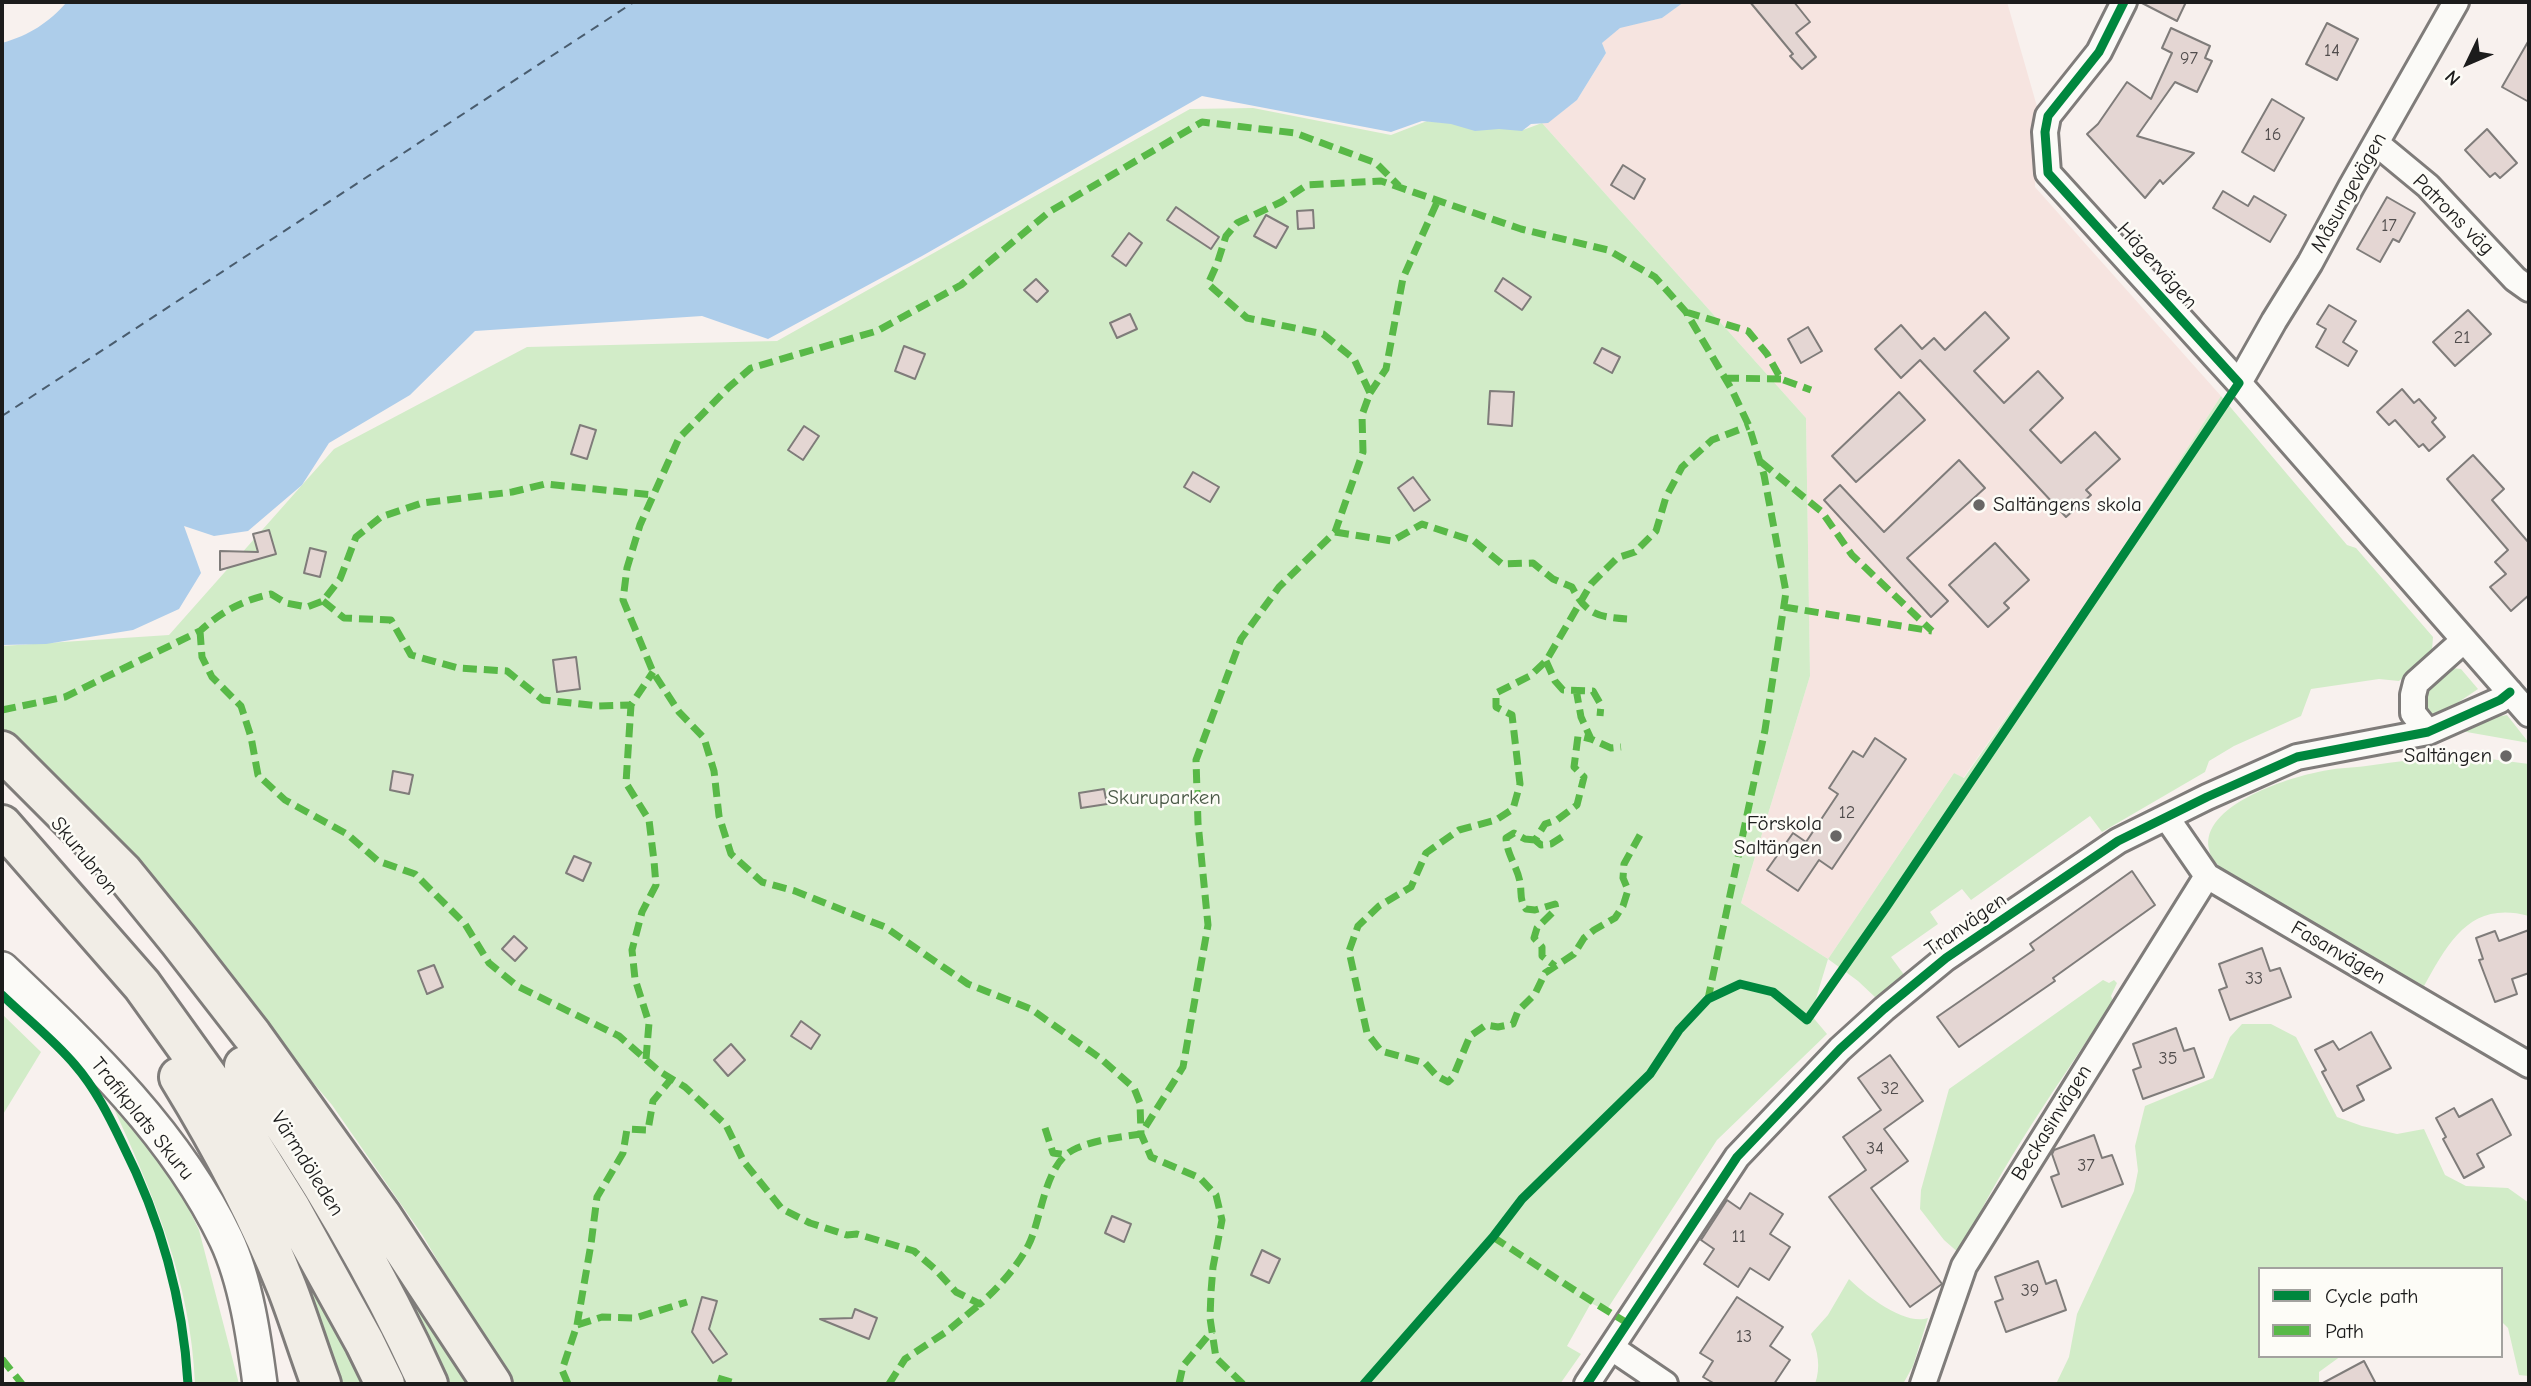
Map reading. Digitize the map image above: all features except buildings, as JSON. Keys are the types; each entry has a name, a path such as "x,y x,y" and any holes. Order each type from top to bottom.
{"highway":[{"path":"2,753 123,872 154,971 153,1036 201,1114 247,1199 286,1287 321,1384"},
{"name":"Skurubron","path":"2,825 154,971"},
{"path":"2,840 154,971 252,1035 382,1215 492,1384"},
{"name":"Värmdöleden","path":"154,971 309,1241 385,1384"},
{"name":"Värmdöleden","path":"154,971 247,1070 345,1223 408,1339 428,1384"}],"main road":[{"name":"Trafikplats Skuru","path":"2,969 88,1051 180,1158 227,1240 245,1298 260,1384"}],"street":[{"name":"Hägervägen","path":"2124,2 2099,52 2048,116 2045,132 2048,173 2239,383 2529,714"},
{"name":"Måsungevägen","path":"2239,383 2310,263 2456,2"},
{"name":"Patrons väg","path":"2376,143 2428,186 2515,279 2529,289"},
{"path":"2428,732 2413,713 2416,682 2463,641"},
{"name":"Tranvägen","path":"1587,1384 1737,1157 1840,1049 1946,958 2118,841 2207,797 2297,757 2428,732 2510,692"},
{"name":"Fasanvägen","path":"2167,818 2207,876 2529,1065"},
{"name":"Beckasinvägen","path":"1923,1384 1964,1266 2207,876"},
{"path":"1612,1348 1665,1384"}],"shaded area":[{"path":"1684,2 2007,2 2038,110 2035,187 2221,396 2095,591 1963,778 1954,773 1828,959 1741,903 1810,676 1806,418 1542,123 1548,122 1577,100 1606,53 1602,43 1620,27 1662,18"}],"green space":[{"name":"Skuruparken","path":"1253,108 1391,135 1427,121 1523,130 1542,123 1806,418 1810,676 1741,903 1828,959 1811,1015 1827,1034 1717,1140 1606,1311 1591,1303 1567,1346 1581,1354 1560,1384 511,1384 423,1236 332,1105 186,932 2,735 2,646 169,635 334,449 527,347 777,341 1190,109"},
{"path":"2221,396 2347,545 2356,548 2433,637 2432,650 2399,681 2379,679 2311,689 2301,716 2234,746 2209,761 2205,772 2102,832 2090,816 1971,900 1962,889 1930,912 1938,924 1891,957 1905,976 1876,998 1828,959 1954,773 1964,778 2095,591"},
{"path":"2461,669 2478,689 2438,716 2425,716 2424,691 2445,670"},
{"path":"2493,710 2496,717 2507,715 2529,743 2461,731"},
{"path":"2467,756 2529,764 2529,916 2509,913 2492,914 2477,919 2453,940 2424,986 2224,871 2210,852 2210,834 2218,820 2231,807 2268,788 2304,775 2330,770"},
{"path":"2103,980 2109,983 2114,980 2117,983 2111,996 2113,1001 2012,1156 1960,1254 1944,1240 1920,1209 1921,1190 1949,1089"},
{"path":"2,1014 41,1052 2,1116"},
{"path":"2242,1024 2271,1024 2296,1037 2337,1117 2397,1134 2424,1129 2445,1175 2466,1186 2508,1188 2529,1203 2529,1376 2519,1375 2508,1328 2503,1323 2503,1267 2258,1267 2258,1358 2338,1358 2319,1372 2319,1384 2056,1384 2069,1357 2077,1314 2134,1191 2138,1171 2135,1146 2145,1106 2213,1078 2230,1037"},
{"path":"111,1102 166,1162 199,1230 239,1384 195,1384 192,1346 178,1274 155,1204"},
{"path":"219,1121 308,1273 363,1384 333,1384"},
{"path":"379,1242 477,1384 447,1384"},
{"path":"1849,1279 1886,1308 1908,1318 1928,1318 1913,1366 1903,1384 1815,1384 1818,1359 1811,1334 1828,1315"}],"water":[{"path":"67,2 1684,2 1662,18 1620,28 1602,43 1606,53 1577,100 1548,123 1531,124 1522,131 1475,131 1451,124 1422,121 1391,132 1202,96 922,256 768,339 702,316 475,331 410,395 329,443 302,485 248,531 214,536 184,526 201,573 179,609 133,630 46,644 2,645 2,43 38,27"}],"ferry route":[{"path":"2,416 634,2"}],"marked path":[{"path":"1243,1384 1216,1358 1210,1318 1213,1267 1222,1220 1216,1195 1200,1178 1151,1157 1141,1134 1140,1103 1134,1088 1100,1058 1031,1009 968,984 885,927 795,891 762,882 731,854 719,816 714,771 704,738 679,712 653,672 623,600 627,568 640,525 679,438 751,368 877,331 961,285 1049,212 1202,122 1295,133 1376,163 1399,186"},
{"path":"200,631 202,657 212,677 241,706 251,737 258,775 285,800 347,834 378,861 415,874 465,924 489,963 517,986 619,1036 659,1071 685,1087 726,1125 744,1162 782,1209 810,1223 847,1235 857,1234 914,1251 956,1292 980,1304 1007,1277 1028,1246 1050,1180 1063,1157 1089,1144 1141,1134 1183,1067 1208,925 1198,823 1196,760 1241,639 1279,587 1335,532 1363,452 1362,415 1370,393 1354,359 1323,334 1247,318 1208,284 1226,236 1237,223 1281,202 1307,185 1381,181 1521,229 1608,250 1655,277 1686,312 1732,390 1749,426 1764,475 1786,592 1765,730 1708,999 1705,1002"},
{"path":"1370,393 1386,369 1403,278 1438,200"},
{"path":"1686,312 1748,331 1767,354 1781,379 1811,390"},
{"path":"1725,378 1781,379"},
{"path":"1640,835 1624,864 1623,878 1628,890 1623,906 1615,918 1594,930 1584,938 1574,954 1545,973 1535,994 1518,1011 1513,1024 1498,1027 1486,1025 1470,1036 1453,1077 1448,1082 1437,1076 1425,1063 1381,1051 1367,1033 1349,951 1358,926 1379,906 1411,887 1426,853 1459,830 1496,820 1513,809 1520,784 1512,715 1496,707 1496,693 1530,676 1546,661 1591,584 1617,558 1635,552 1656,531 1666,497 1682,467 1712,440 1749,426"},
{"path":"1761,462 1822,512 1852,555 1932,631"},
{"path":"2,710 65,697 200,631 242,603 271,594 286,603 307,607 323,601 340,579 356,537 381,517 422,503 512,492 545,484 653,495"},
{"path":"1335,532 1392,541 1422,524 1474,541 1502,564 1533,563 1553,579 1572,587 1582,603 1594,612 1627,619"},
{"path":"323,601 344,618 391,620 411,655 458,668 507,671 543,700 599,706 631,705"},
{"path":"1784,607 1932,631"},
{"path":"1546,661 1555,681 1563,690 1593,691 1601,705 1600,716"},
{"path":"646,1059 649,1023 635,979 632,950 642,912 656,885 649,820 626,783 631,705 653,672"},
{"path":"1576,689 1581,717 1591,739 1611,748 1621,747"},
{"path":"1562,837 1551,844 1541,845 1535,840 1545,824 1557,820 1577,805 1584,777 1574,767 1578,736 1591,739"},
{"path":"1535,840 1525,839 1514,833 1506,838 1519,876 1526,909 1535,910 1555,904 1556,909 1537,928 1534,938 1542,947 1542,956 1555,966"},
{"path":"577,1325 597,1197 623,1153 627,1129 648,1130 653,1101 671,1079"},
{"path":"1045,1128 1053,1153 1066,1155"},
{"path":"1493,1237 1629,1324"},
{"path":"568,1384 562,1370 577,1325 602,1317 635,1318 687,1302"},
{"path":"889,1384 905,1359 946,1332 980,1304"},
{"path":"1179,1384 1183,1366 1212,1331"},
{"path":"2,1359 22,1384"},
{"path":"718,1378 738,1384"}],"cycle path":[{"path":"1364,1384 1493,1237 1522,1199 1650,1074 1679,1030 1708,999 1740,984 1773,992 1807,1020 1887,906 2239,383 2048,173 2045,132 2048,116 2099,52 2124,2"},
{"path":"1587,1384 1737,1157 1840,1049 1946,958 2118,841 2207,797 2297,757 2428,732 2500,700 2510,692"},
{"path":"2,995 58,1047 82,1074 101,1102 136,1172 168,1260 181,1321 188,1384"}],"place":[{"name":"Saltängens skola","path":"1979,505"},
{"name":"Saltängen","path":"2506,756"},
{"name":"Förskola Saltängen","path":"1836,836"}]}
